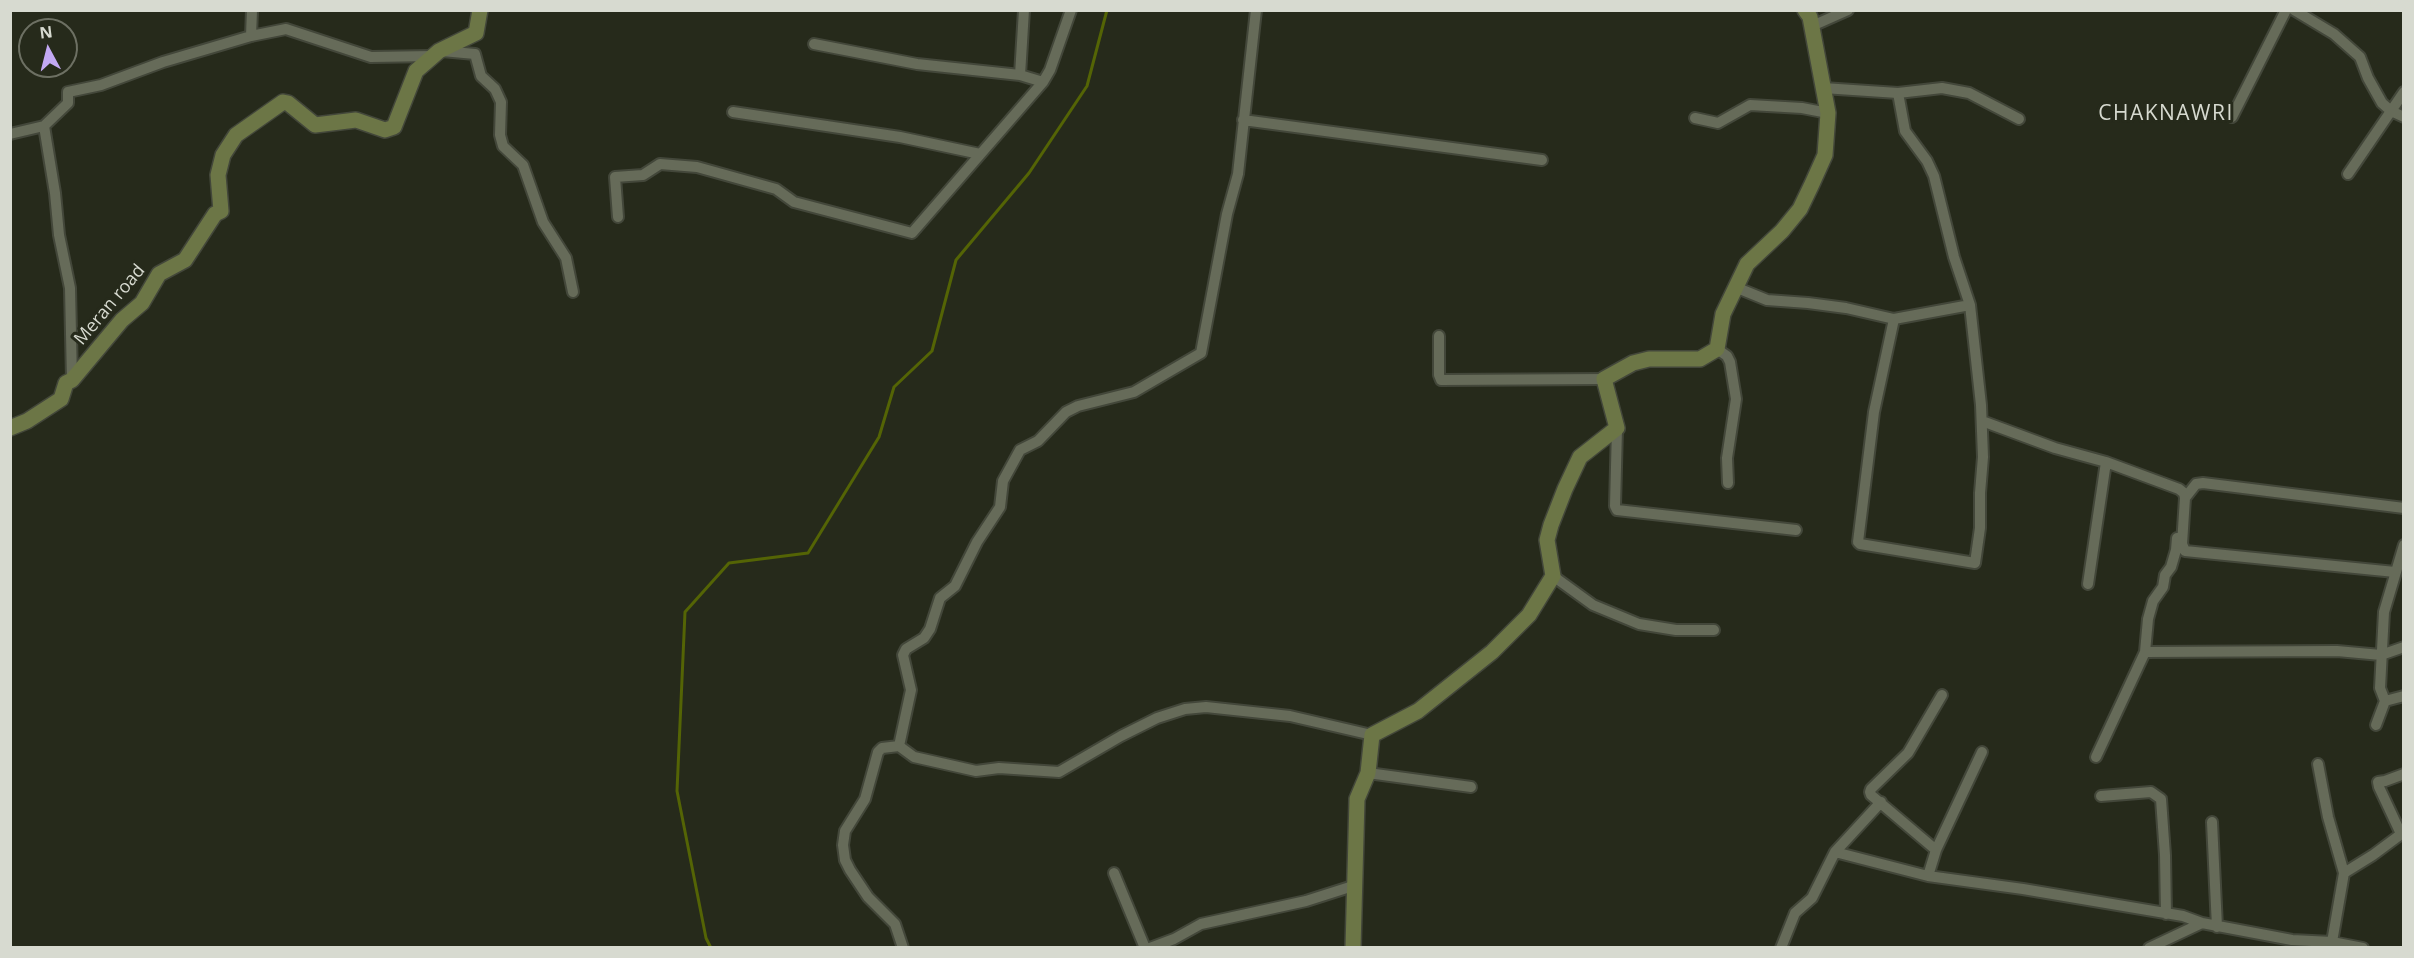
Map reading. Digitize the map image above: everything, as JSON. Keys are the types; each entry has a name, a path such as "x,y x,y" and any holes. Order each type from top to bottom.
{"street":[{"path":"251,36 252,10"},
{"name":"Meran road","path":"10,428 27,421 61,399 66,383 72,381 122,320 142,303 159,274 185,260 214,214 221,211 218,175 223,156 236,135 283,102 288,103 315,125 356,120 389,129 394,127 416,71 436,53 476,33 480,10"},
{"path":"1020,75 1024,10"},
{"path":"618,217 615,177 643,176 660,164 697,167 719,173 776,189 794,202 912,233 1043,82 1050,70 1071,10"},
{"path":"899,746 911,690 903,655 906,649 924,638 930,629 940,598 955,586 977,542 1000,507 1003,481 1020,450 1038,441 1066,412 1078,406 1134,392 1201,353 1227,214 1238,174 1256,10"},
{"path":"1439,336 1441,380 1604,379 1633,363 1649,359 1700,359 1717,349 1723,314 1735,287 1753,256 1782,231 1800,209 1825,155 1828,113 1812,26 1805,10"},
{"path":"1812,26 1848,10"},
{"path":"2232,117 2286,10"},
{"path":"2294,10 2334,34 2360,57 2368,78 2382,103 2403,117"},
{"path":"10,134 44,126 68,103 68,92 101,86 163,62 251,36 286,30 372,57 472,53 477,57 481,76 495,89 501,102 502,146 523,165 543,222 566,258 573,292"},
{"path":"814,44 917,64 1020,75 1043,82"},
{"path":"1823,88 1898,93 1942,88 1969,93 2019,119"},
{"path":"2348,174 2403,92"},
{"path":"1894,319 1874,412 1858,542 1975,563 1980,528 1982,421 1970,305 1954,257 1934,176 1927,161 1905,131 1898,93"},
{"path":"1695,118 1718,123 1750,105 1802,108 1828,113"},
{"path":"733,112 900,137 980,154"},
{"path":"1243,120 1542,160"},
{"path":"44,126 59,235 70,288 72,381"},
{"path":"1735,287 1767,300 1846,308 1894,319 1970,305"},
{"path":"1717,349 1727,356 1730,362 1736,399 1727,459 1728,483"},
{"path":"1604,379 1617,428 1615,506 1617,510 1796,530"},
{"path":"1982,421 2055,448 2106,462 2182,494"},
{"path":"903,948 895,924 868,897 850,870 845,860 843,845 845,831 865,799 878,752 882,748 899,746 914,757 976,771 999,768 1059,771 1157,718 1185,709 1206,707 1290,716 1372,735 1418,711 1492,652 1529,615 1553,576 1547,540 1565,489 1580,457 1617,428"},
{"path":"2088,584 2106,462"},
{"path":"2096,757 2145,652 2148,619 2153,601 2163,587 2165,574 2171,567 2176,550 2182,494 2196,484 2203,483 2403,508"},
{"path":"2182,494 2182,544 2185,551 2395,572"},
{"path":"2376,725 2385,701 2380,688 2384,612 2403,545"},
{"path":"1553,576 1593,605 1639,624 1676,630 1714,630"},
{"path":"2145,652 2326,651 2381,655 2403,647"},
{"path":"1936,850 1871,795 1871,789 1908,753 1942,695"},
{"path":"2385,701 2403,696"},
{"path":"1353,948 1357,799 1368,772 1372,735"},
{"path":"1928,876 1936,850 1982,752"},
{"path":"2318,764 2328,817 2344,873 2332,942"},
{"path":"1368,772 1471,787"},
{"path":"2344,873 2402,833 2378,782 2385,782 2403,774"},
{"path":"2101,796 2151,792 2161,799 2166,914"},
{"path":"1780,948 1795,913 1812,898 1835,852 1881,802"},
{"path":"2212,822 2217,927"},
{"path":"1835,852 1928,876 2023,889 2183,916 2217,927 2291,944 2332,942 2363,948"},
{"path":"1114,873 1145,948"},
{"path":"1150,948 1174,939 1201,924 1306,901 1353,886"},
{"path":"2149,948 2202,923"}],"waterway":[{"path":"711,948 706,938 677,791 685,612 729,563 808,553 879,437 894,387 932,351 956,260 1029,173 1087,86 1107,10"}],"district":[{"name":"CHAKNAWRI","path":"2166,114"}]}
